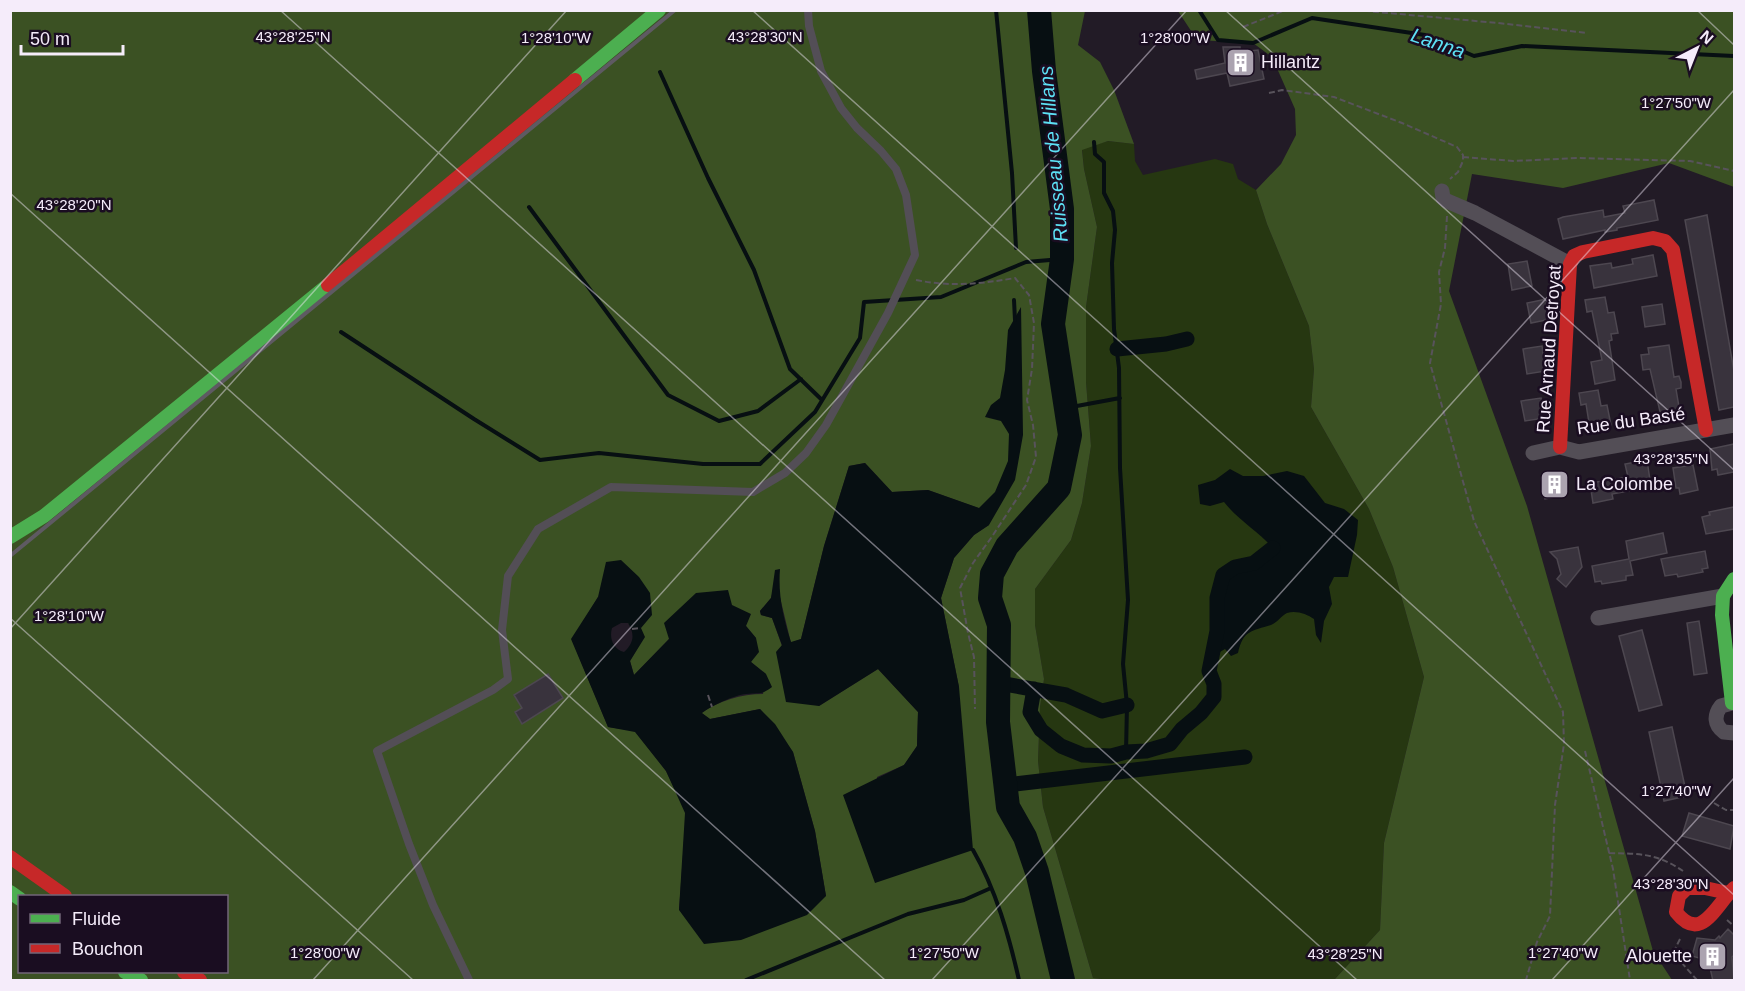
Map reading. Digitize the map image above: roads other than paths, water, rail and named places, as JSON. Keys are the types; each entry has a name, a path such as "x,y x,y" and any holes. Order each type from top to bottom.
{"main road":[{"path":"10,537 44,516 427,204 659,10"},
{"name":"Rue Arnaud Detroyat","path":"1560,447 1570,264 1574,256 1583,252 1653,238 1669,243 1673,250 1706,430"},
{"path":"1733,703 1722,615 1723,596 1734,579"},
{"path":"10,856 62,895"},
{"path":"1687,888 1731,890 1702,924 1692,926 1681,921 1676,912 1679,896 1687,888"},
{"path":"127,973 141,981"},
{"path":"186,973 200,981"}],"street":[{"path":"1444,196 1570,264"},
{"name":"Rue du Basté","path":"1533,453 1560,447 1579,452 1734,425"},
{"path":"1598,618 1723,596"},
{"path":"1733,703 1721,706 1716,722 1724,732 1734,733"}],"lane":[{"path":"469,981 433,905 377,751 493,690 508,679 502,630 508,576 538,529 610,488 753,492 785,472 806,453 826,425 888,313 915,255 906,195 896,169 841,108 821,71 809,26 808,10"}],"waterway":[{"path":"996,10 1012,173 1016,248"},
{"name":"Ruisseau de Hillans","path":"1039,10 1044,71 1062,209 1062,259 1053,324 1070,435 1059,488 1007,546 992,574 990,598 999,625 998,722 1008,807 1025,837 1037,872 1063,980"},
{"name":"Lanna","path":"1199,10 1218,40 1253,43 1312,18 1425,35 1474,56 1522,46 1734,56"},
{"path":"660,72 708,178 754,270 790,369 822,400"},
{"path":"1094,142 1095,154 1104,162 1104,193 1113,211 1115,230 1112,263 1114,329 1119,368 1120,468 1128,600 1123,664 1127,705 1126,752"},
{"path":"529,207 668,395 719,421 758,411 801,379"},
{"path":"341,332 540,460 599,453 703,464 760,464 815,412 860,338 864,302 941,297 1026,262 1062,259"},
{"path":"1014,300 1015,320"},
{"path":"1117,349 1166,344 1187,339"},
{"path":"1066,408 1120,398"},
{"path":"1034,689 1030,712 1041,730 1061,746 1083,755 1111,756 1126,752 1146,751 1170,744 1214,697 1214,684 1209,671 1217,631 1217,598 1223,575 1235,567 1254,563 1273,548"},
{"path":"999,683 1066,695 1102,711 1127,705"},
{"path":"1006,785 1245,757"},
{"path":"973,850 1001,913 1019,980"},
{"path":"746,980 908,914 964,900 991,888"}],"railway":[{"path":"10,556 675,10"}],"place":[{"name":"Hillantz","path":"1240,62"},
{"name":"La Colombe","path":"1555,484"},
{"name":"Alouette","path":"1713,956"}]}
